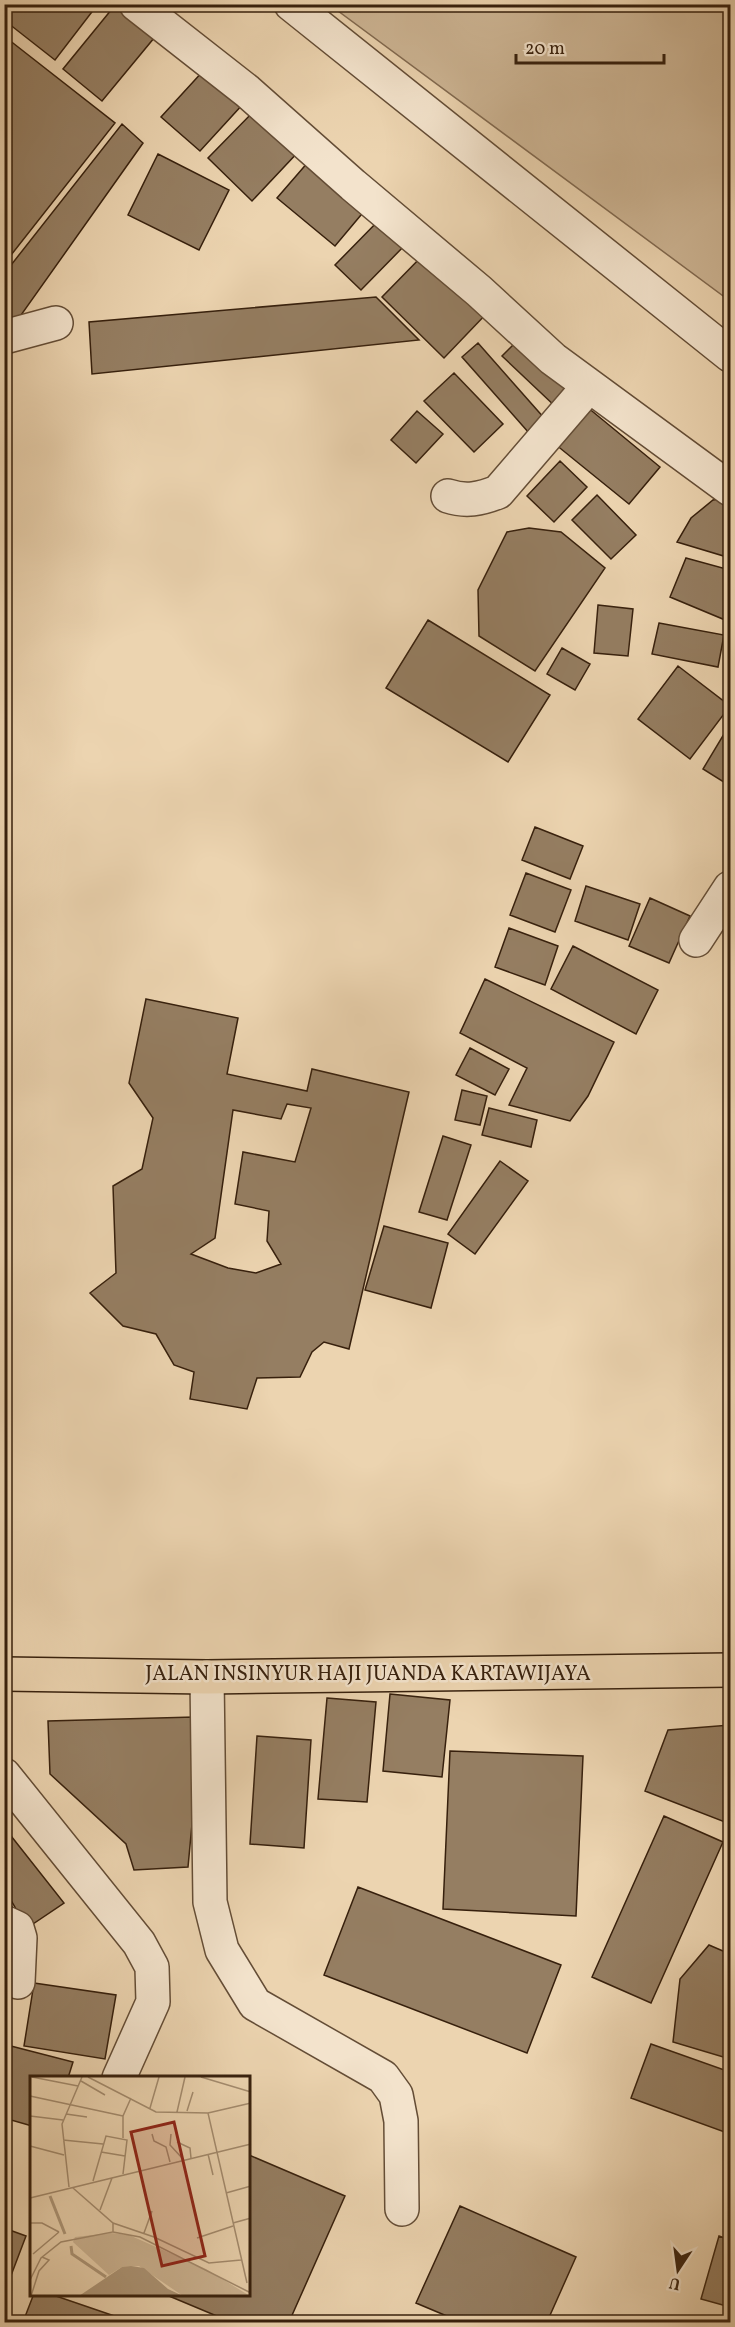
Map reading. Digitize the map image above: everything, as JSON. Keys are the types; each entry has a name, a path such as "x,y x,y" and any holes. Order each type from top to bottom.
{"main road":[{"name":"JALAN INSINYUR HAJI JUANDA KARTAWIJAYA","path":"4,1674 207,1677 730,1670"}],"street":[{"path":"136,4 248,90 353,185 479,291 554,359 730,489"},
{"path":"291,4 730,355"},
{"path":"4,337 56,323"},
{"path":"447,496 477,500 498,492 589,386"},
{"path":"696,940 730,888"},
{"path":"207,1677 210,1902 222,1950 255,2004 383,2078 396,2095 401,2121 402,2209"},
{"path":"4,1775 139,1943 152,1967 153,2002 119,2076"},
{"path":"4,1922 16,1928 20,1938 18,1982"}],"shaded area":[{"path":"330,5 730,5 730,301"}],"building":[{"path":"4,4 98,4 55,60 4,20"},
{"path":"116,4 125,4 159,32 102,101 63,69"},
{"path":"4,36 115,123 4,264"},
{"path":"204,70 243,104 200,151 161,117"},
{"path":"257,108 300,150 252,201 208,158"},
{"path":"122,124 143,143 14,325 4,317 4,274"},
{"path":"158,154 229,190 199,250 128,215"},
{"path":"309,161 366,209 335,246 277,198"},
{"path":"382,217 408,242 361,290 335,265"},
{"path":"427,251 488,312 444,358 382,297"},
{"path":"376,297 419,340 92,374 89,322"},
{"path":"523,335 579,387 558,409 502,356"},
{"path":"478,343 545,419 529,433 462,357"},
{"path":"454,373 503,424 474,452 424,401"},
{"path":"581,402 660,467 629,504 550,440"},
{"path":"417,411 443,434 416,463 391,440"},
{"path":"560,461 587,487 554,522 527,496"},
{"path":"597,495 636,535 611,559 572,520"},
{"path":"730,497 730,552 727,557 677,542 691,518 713,500"},
{"path":"529,528 561,532 605,568 535,671 479,636 478,590 507,532"},
{"path":"686,558 730,570 730,622 670,597"},
{"path":"598,605 633,609 628,656 594,653"},
{"path":"428,620 550,695 508,762 386,688"},
{"path":"659,623 724,635 718,667 652,654"},
{"path":"562,648 590,664 575,690 547,674"},
{"path":"678,666 730,706 690,759 638,719"},
{"path":"730,724 730,786 703,769"},
{"path":"535,827 583,846 570,879 522,860"},
{"path":"526,873 571,890 555,932 510,915"},
{"path":"586,886 640,904 628,940 575,921"},
{"path":"650,898 690,916 669,963 629,946"},
{"path":"509,928 558,946 545,985 495,967"},
{"path":"573,946 658,990 636,1034 551,989"},
{"path":"485,979 614,1042 588,1096 570,1121 509,1105 527,1068 460,1033"},
{"path":"146,999 238,1018 227,1074 307,1091 312,1069 409,1092 349,1349 324,1342 312,1352 300,1377 257,1378 247,1409 190,1399 194,1372 174,1365 156,1334 123,1326 90,1293 116,1273 113,1186 142,1169 153,1118 129,1083","holes":["287,1104 311,1108 295,1162 243,1152 235,1204 269,1211 267,1241 281,1264 256,1273 228,1268 191,1254 215,1238 233,1110 281,1119"]},
{"path":"470,1048 509,1069 495,1095 456,1075"},
{"path":"462,1090 487,1096 480,1125 455,1120"},
{"path":"489,1108 537,1120 531,1147 482,1135"},
{"path":"443,1136 471,1145 447,1220 419,1212"},
{"path":"500,1161 528,1181 475,1254 448,1234"},
{"path":"384,1226 448,1243 431,1308 365,1290"},
{"path":"390,1694 450,1700 442,1777 383,1771"},
{"path":"327,1698 376,1702 367,1802 318,1799"},
{"path":"194,1717 197,1770 188,1867 134,1870 126,1844 50,1774 48,1721"},
{"path":"730,1725 730,1824 645,1791 668,1730"},
{"path":"257,1736 311,1740 304,1848 250,1844"},
{"path":"450,1751 583,1756 576,1916 443,1909"},
{"path":"664,1816 723,1842 651,2003 592,1977"},
{"path":"4,1827 64,1903 27,1928 4,1888"},
{"path":"358,1887 561,1965 527,2053 324,1975"},
{"path":"709,1945 730,1954 730,2059 673,2042 680,1979"},
{"path":"34,1983 116,1995 105,2059 24,2046"},
{"path":"651,2044 730,2072 730,2134 631,2098"},
{"path":"7,2045 73,2062 69,2076 30,2076 30,2125 4,2118 4,2055"},
{"path":"250,2155 345,2196 289,2322 231,2322 171,2297 250,2297"},
{"path":"460,2206 576,2257 547,2322 461,2322 416,2303"},
{"path":"4,2228 26,2236 4,2294"},
{"path":"719,2236 730,2240 730,2307 701,2299"},
{"path":"33,2297 59,2297 132,2322 23,2322"}]}
